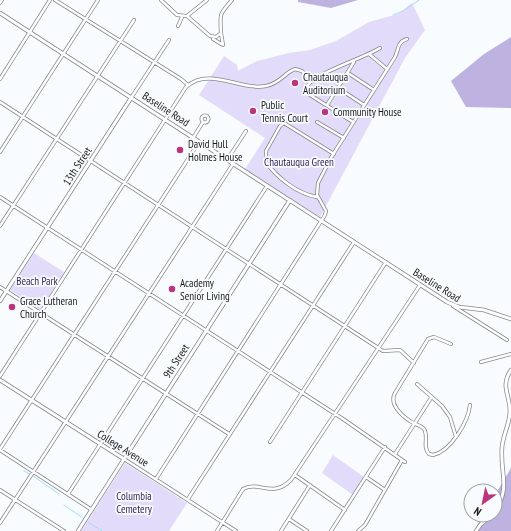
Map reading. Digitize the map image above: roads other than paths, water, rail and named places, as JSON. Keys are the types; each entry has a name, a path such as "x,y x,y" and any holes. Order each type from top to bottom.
{"street":[{"path":"0,79 50,0"},
{"path":"55,0 188,85"},
{"path":"0,152 98,0"},
{"path":"161,0 177,15 182,17 187,16 207,0"},
{"path":"187,16 211,37 223,45 219,16 232,0"},
{"name":"Baseline Road","path":"0,13 507,340"},
{"path":"178,26 182,17"},
{"path":"0,226 134,20"},
{"path":"211,37 216,37 221,33"},
{"path":"156,479 322,221 326,212 317,197 318,184 353,122 394,59 400,44 407,39"},
{"name":"13th Street","path":"0,301 169,40"},
{"path":"353,122 308,93 307,86 311,81 380,48"},
{"path":"369,54 387,69"},
{"path":"327,105 355,61"},
{"path":"0,376 188,85 210,78 264,87 280,81 294,69 303,72 311,81"},
{"path":"348,73 374,90"},
{"path":"338,88 364,105"},
{"path":"0,102 191,227 345,325 378,348 386,352 400,350 414,363"},
{"path":"193,138 203,122"},
{"path":"317,122 344,138"},
{"path":"317,197 309,195 293,187 266,163 266,151 280,126 286,124 334,154"},
{"path":"227,160 246,131"},
{"path":"92,510 0,450 199,142"},
{"path":"0,523 233,164"},
{"path":"68,494 267,186"},
{"path":"0,197 335,414 404,461 365,525 358,531"},
{"name":"9th Street","path":"78,531 290,200"},
{"path":"188,500 229,434 354,242"},
{"path":"270,442 386,262"},
{"path":"217,531 243,489 249,486 269,490 279,488 288,483 295,475 420,285"},
{"path":"0,286 229,434"},
{"path":"450,304 484,310 511,319"},
{"path":"451,344 434,337 430,338 395,393 392,401 403,414 425,431 426,449 431,455 436,454 457,437 470,412 470,405"},
{"path":"481,362 511,354"},
{"path":"508,482 502,448 510,410 505,392 505,382 511,370"},
{"name":"College Avenue","path":"0,380 236,531"},
{"path":"417,384 431,398 442,406 450,417 457,437"},
{"path":"395,454 431,398"},
{"path":"331,531 385,447"},
{"path":"295,475 345,510"},
{"path":"366,477 385,490"},
{"path":"281,531 310,485"},
{"path":"0,490 64,531"},
{"path":"503,500 508,493"},
{"path":"289,519 307,531"},
{"path":"476,531 482,523"}],"waterway":[{"path":"393,15 403,11 419,0"},
{"path":"24,471 30,474"},
{"path":"33,476 59,494"},
{"path":"64,505 83,518"},
{"path":"88,522 102,531"}],"place":[{"name":"Chautauqua Auditorium","path":"295,83"},
{"name":"Public Tennis Court","path":"253,111"},
{"name":"Community House","path":"325,112"},
{"name":"David Hull Holmes House","path":"180,150"},
{"name":"Academy Senior Living","path":"172,289"},
{"name":"Grace Lutheran Church","path":"12,307"}],"park label":[{"name":"Chautauqua Green","path":"299,162"},
{"name":"Beach Park","path":"37,281"},
{"name":"Columbia Cemetery","path":"134,502"}]}
